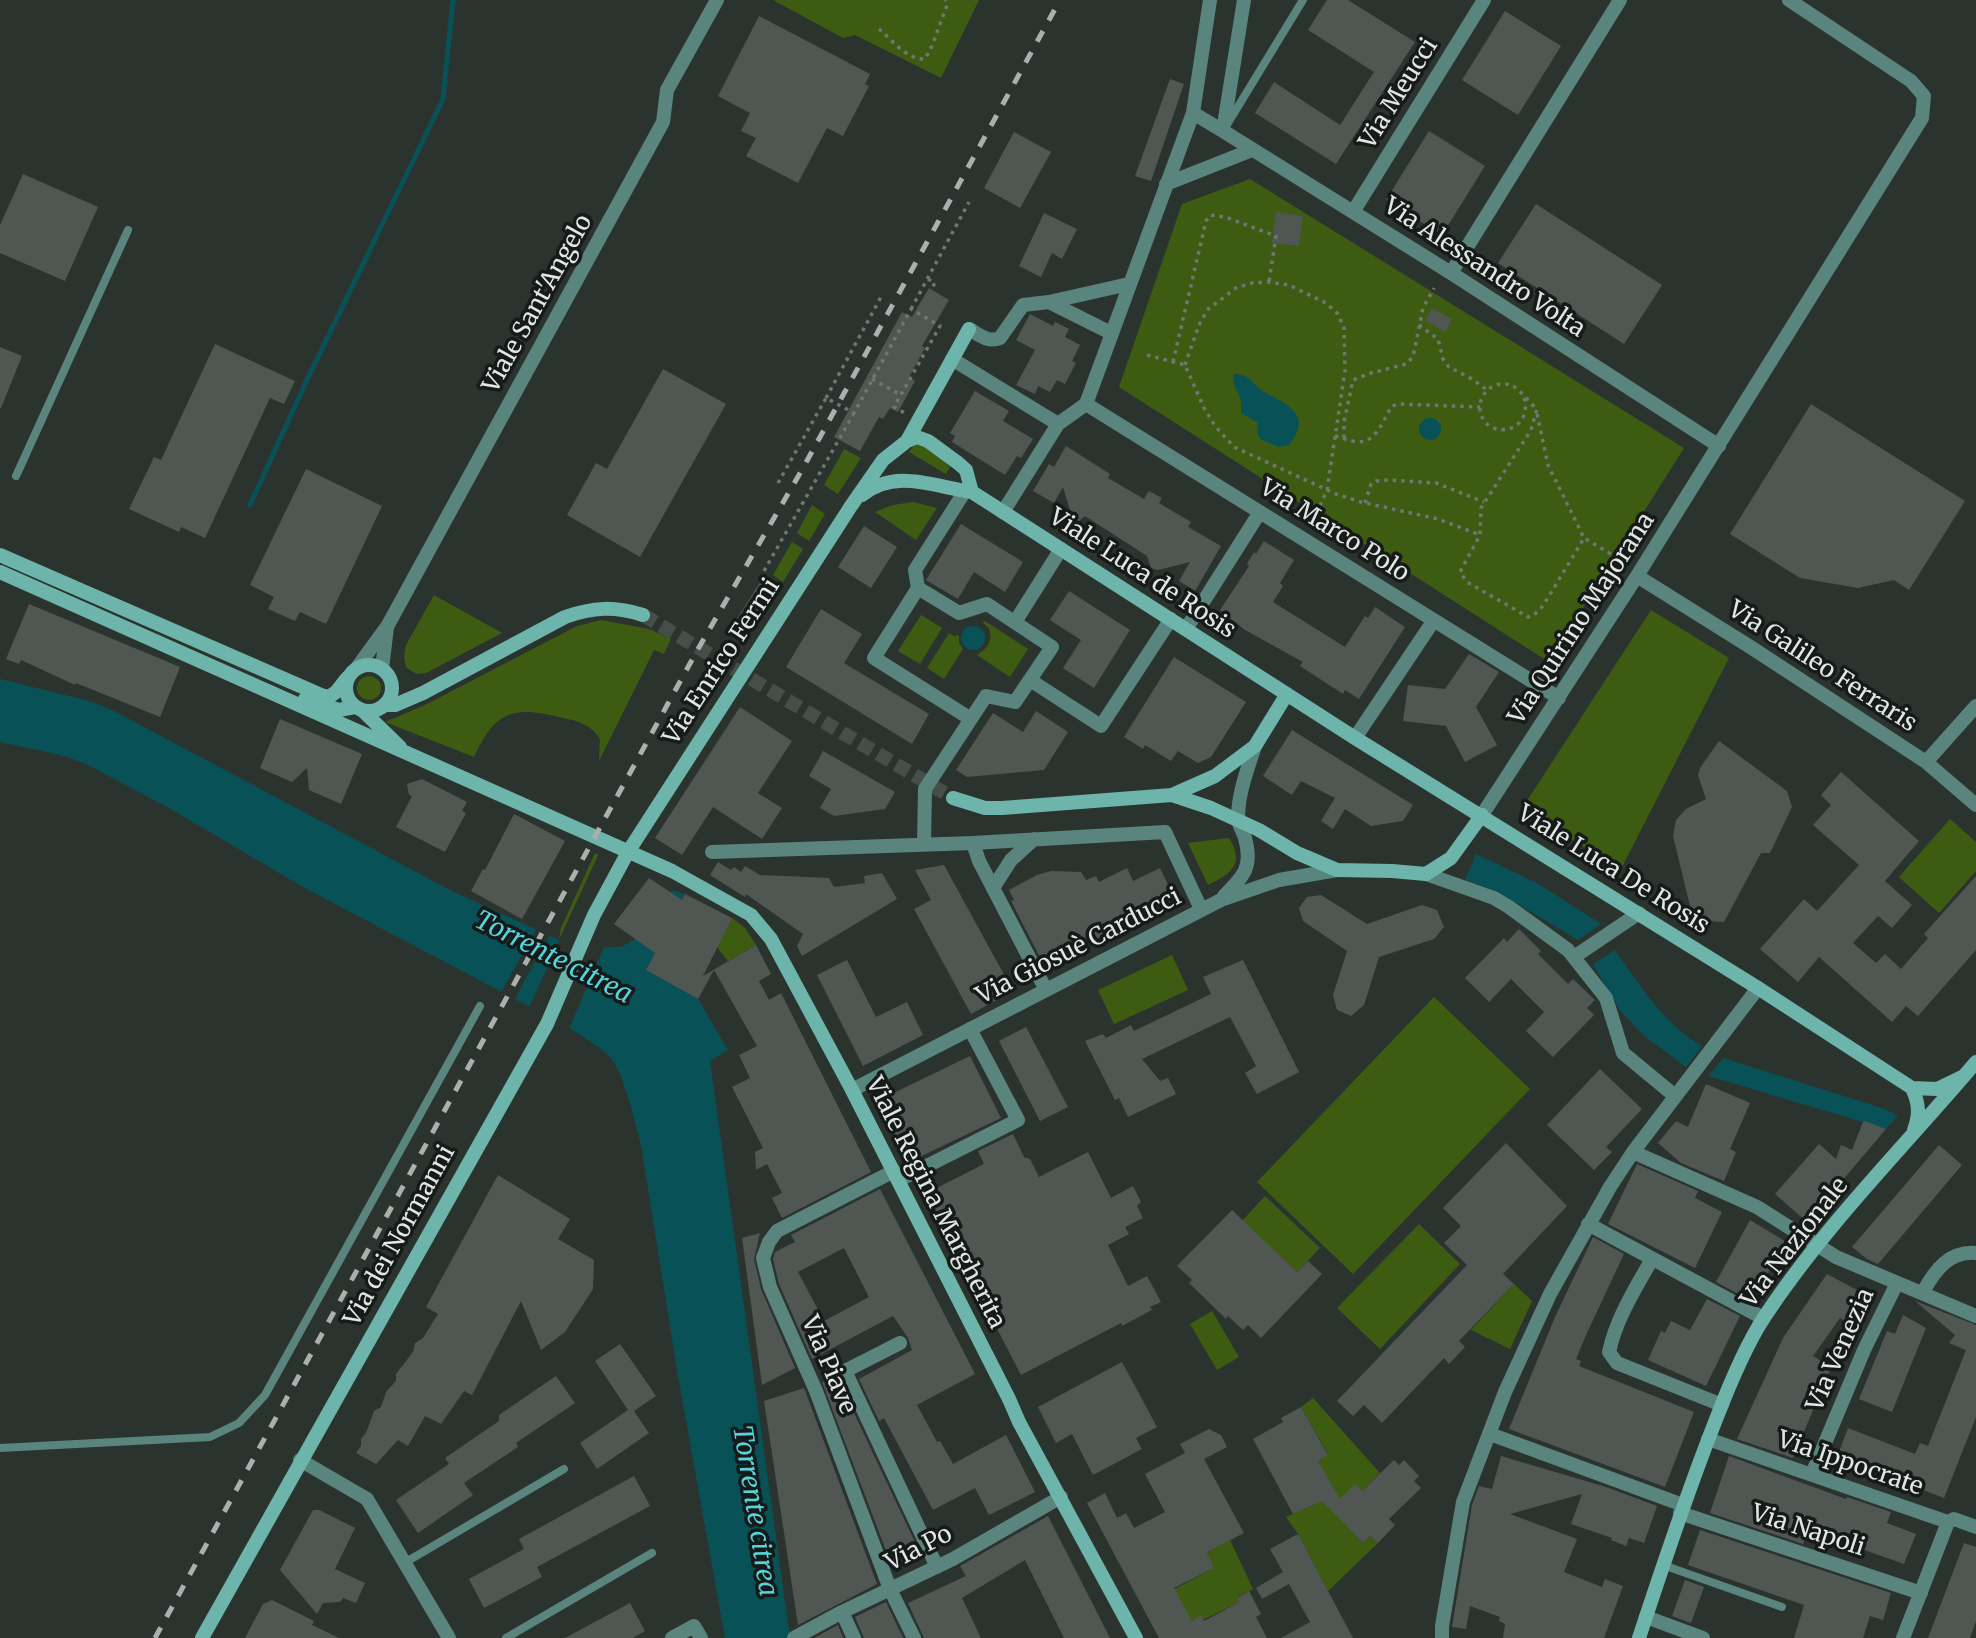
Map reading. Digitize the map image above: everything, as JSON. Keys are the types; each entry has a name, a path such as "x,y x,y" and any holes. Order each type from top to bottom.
{"main road":[{"path":"907,441 969,329"},
{"path":"926,405 925,432 934,444"},
{"path":"907,441 918,437 934,444"},
{"name":"Via Enrico Fermi","path":"628,852 856,499 883,460 907,441"},
{"name":"Viale Luca de Rosis","path":"934,444 966,470 968,491"},
{"name":"Viale Luca de Rosis","path":"856,499 873,488 897,481 922,481 968,491 1287,694"},
{"name":"Viale Sant'Angelo","path":"0,555 321,695 329,697 352,673"},
{"path":"0,563 318,704 339,710 370,711 384,705 395,705 423,693 565,617 584,610 605,608 643,615"},
{"path":"0,572 628,852"},
{"path":"408,755 346,694 352,673 369,664 385,672 403,688 423,693"},
{"path":"384,705 392,691 385,672"},
{"path":"953,798 970,805 1002,808 1172,795 1215,776 1255,746 1287,694"},
{"name":"Viale Luca De Rosis","path":"1287,694 1758,988 1912,1088"},
{"path":"1172,795 1210,808 1259,830 1297,853 1337,870 1426,874 1451,858 1482,815"},
{"name":"Via dei Normanni","path":"202,1638 547,1024 594,915 628,852"},
{"name":"Viale Regina Margherita","path":"628,852 672,871 736,906 751,915 762,927 852,1090 1019,1422 1136,1638"},
{"name":"Via Nazionale","path":"1639,1638 1708,1439 1763,1318 1817,1245 1976,1062"},
{"path":"1912,1137 1919,1112 1918,1100 1912,1088 1937,1089 1964,1076"}],"street":[{"name":"Viale Sant'Angelo","path":"352,673 388,625 663,122 667,90 717,0"},
{"path":"1003,512 1058,424 1086,404 1193,113 1210,0"},
{"path":"1223,131 1244,0"},
{"name":"Via Meucci","path":"1353,212 1484,0"},
{"path":"1451,273 1620,0"},
{"name":"Via Quirino Majorana","path":"1482,815 1637,576 1917,127 1924,106 1924,96 1919,89 1904,75 1789,0"},
{"name":"Via Alessandro Volta","path":"1193,113 1451,273 1718,446"},
{"path":"1166,184 1252,150"},
{"path":"969,329 987,340 995,341 1000,338 1023,305 1049,302 1129,284"},
{"path":"1049,302 1111,333"},
{"path":"952,359 1058,424"},
{"name":"Via Marco Polo","path":"1086,404 1559,698"},
{"path":"968,491 915,570 918,588 874,658 971,719"},
{"path":"1186,629 1260,512"},
{"path":"1014,622 1061,549"},
{"name":"Via Galileo Ferraris","path":"1637,576 1926,762 1976,806"},
{"path":"918,588 958,613 987,604 1052,647 1015,702 986,696 925,789 924,844"},
{"path":"1030,680 1101,726 1171,619"},
{"path":"1355,738 1434,620"},
{"name":"Viale Sant'Angelo","path":"385,672 388,625"},
{"path":"1926,762 1976,706"},
{"path":"1221,900 1240,880 1248,865 1244,835 1239,823 1242,788 1255,746"},
{"path":"712,852 973,843 1165,832 1201,909"},
{"path":"993,888 1011,860 1034,839"},
{"path":"973,843 979,861 1046,990"},
{"name":"Via Giosuè Carducci","path":"852,1090 1201,909 1279,880 1337,870"},
{"path":"1426,874 1494,898 1568,950 1606,998 1623,1053 1675,1096"},
{"path":"1574,957 1639,913"},
{"path":"1442,1638 1461,1511 1523,1350 1588,1224 1633,1152 1758,988"},
{"name":"Via Piave","path":"914,1638 890,1589 816,1391 770,1287 763,1258 777,1231 1018,1120 970,1029"},
{"path":"1633,1152 1756,1207 1836,1256 1976,1316"},
{"path":"1588,1224 1763,1318"},
{"path":"1923,1292 1933,1273 1947,1261 1963,1253 1976,1253"},
{"path":"1652,1259 1624,1309 1609,1352 1617,1363 1722,1405"},
{"name":"Via Venezia","path":"1812,1474 1864,1350 1897,1283"},
{"path":"900,1343 845,1371 937,1567"},
{"name":"Via Napoli","path":"1490,1434 1682,1509 1920,1593"},
{"name":"Via Ippocrate","path":"1708,1439 1948,1522 1954,1519 1976,1527"},
{"path":"300,1460 367,1499 449,1638"},
{"name":"Via Po","path":"794,1638 937,1567 1061,1497"},
{"path":"1903,1638 1948,1522"},
{"path":"842,1612 854,1638"},
{"path":"1646,1616 1703,1638"},
{"path":"672,1638 694,1626 701,1638"}],"lane":[{"path":"1223,131 1303,0"},
{"path":"16,476 128,230"},
{"path":"0,1448 210,1437 239,1423 265,1395 480,1006"},
{"path":"406,1562 564,1469"},
{"path":"506,1638 652,1553"},
{"path":"1663,1565 1782,1607"}],"path":[{"path":"879,29 904,52 918,59 925,59 947,5 945,0"},
{"path":"764,571 969,202"},
{"path":"1173,362 1206,220 1210,215 1225,217 1276,236 1269,282"},
{"path":"927,279 934,283 931,289"},
{"path":"1314,519 1327,490 1345,371 1344,328 1338,314 1326,303 1307,293 1289,285 1252,283 1236,288 1207,310 1185,365 1215,426 1234,447 1327,490 1365,503 1438,519 1480,535"},
{"path":"1344,438 1344,422 1353,380 1406,364 1413,357 1423,308 1434,288"},
{"path":"778,483 881,297"},
{"path":"911,309 940,326 894,407 918,421"},
{"path":"1419,325 1438,340 1443,359 1449,368 1487,390"},
{"path":"1147,355 1185,365"},
{"path":"872,379 901,395"},
{"path":"1524,398 1526,404 1523,417 1515,427 1496,429 1485,422 1480,407 1487,390 1494,386 1509,385 1517,389 1537,409 1548,465 1584,538 1621,560"},
{"path":"825,398 854,413"},
{"path":"1335,436 1361,442 1368,440 1380,430 1392,406 1399,404 1480,407"},
{"path":"1537,409 1531,430 1481,508 1480,535 1460,572 1467,582 1528,617 1543,606 1584,538"},
{"path":"1365,503 1371,484 1388,480 1436,482 1484,503"}],"green space":[{"path":"773,0 979,0 941,78 855,35 843,38"},
{"path":"1250,179 1684,448 1549,662 1119,387 1182,204"},
{"path":"918,444 929,448 950,467 946,474 909,452"},
{"path":"844,449 861,458 838,494 824,485"},
{"path":"913,502 937,508 916,540 875,512 893,505"},
{"path":"812,505 825,514 809,541 797,533"},
{"path":"792,542 803,549 783,582 773,575"},
{"path":"434,595 502,633 426,673 416,674 406,667 406,645"},
{"path":"1651,610 1729,658 1621,869 1521,810"},
{"path":"921,615 942,628 920,664 898,651"},
{"path":"601,620 649,629 671,639 664,654 654,650 599,761 600,739 593,730 579,722 546,714 520,712 499,720 490,729 474,757 385,722 425,705 577,626"},
{"path":"985,621 1028,649 1010,677 977,655 987,647 990,640 989,628 982,622"},
{"path":"949,633 959,635 959,643 963,649 944,679 927,668"},
{"path":"369,676 378,679 381,688 378,697 369,700 360,697 357,688 360,679"},
{"path":"1950,819 1976,842 1976,871 1939,913 1899,877"},
{"path":"1229,838 1236,855 1234,867 1208,885 1188,843"},
{"path":"595,853 598,855 559,940 561,928"},
{"path":"732,918 745,928 756,945 728,961 717,947"},
{"path":"1172,955 1188,990 1114,1024 1098,990"},
{"path":"1434,997 1530,1089 1353,1274 1257,1182"},
{"path":"1265,1196 1320,1248 1297,1272 1242,1221"},
{"path":"1419,1224 1460,1264 1380,1349 1337,1308"},
{"path":"1514,1284 1532,1301 1510,1349 1471,1330"},
{"path":"1212,1311 1239,1357 1217,1370 1190,1324"},
{"path":"1313,1398 1380,1473 1337,1516 1363,1543 1370,1536 1378,1543 1328,1591 1286,1517 1313,1505 1318,1461 1328,1454 1301,1407"},
{"path":"1230,1540 1253,1589 1237,1597 1239,1602 1203,1620 1201,1616 1192,1621 1171,1591 1214,1568 1207,1552"}],"water":[{"path":"1234,374 1249,378 1261,390 1283,402 1295,413 1299,426 1289,445 1279,447 1260,439 1257,433 1258,423 1241,413 1241,401 1234,385"},
{"path":"1430,418 1438,421 1441,429 1438,437 1430,440 1422,437 1419,429 1422,421"},
{"path":"973,626 982,629 985,638 982,647 973,650 964,647 961,638 964,629"},
{"name":"Torrente citrea","path":"0,679 89,701 114,711 448,889 559,940 599,947 621,947 636,939 672,890 685,894 647,970 698,999 728,1050 710,1061 790,1638 725,1638 678,1376 641,1145 621,1076 612,1059 570,1028 303,887 169,808 88,765 65,756 0,742"},
{"path":"1476,854 1537,883 1601,924 1578,940 1496,891 1465,880"},
{"path":"1615,950 1664,1015 1702,1046 1686,1067 1643,1035 1621,1012 1593,964"},
{"path":"1723,1058 1885,1109 1898,1116 1886,1129 1709,1076"}],"pier":[{"path":"538,926 551,933 513,1002 499,996"},
{"path":"561,937 606,943 568,1031 528,1010"}],"building":[{"path":"1327,0 1348,0 1415,42 1336,164 1255,113 1274,82 1340,125 1374,72 1308,30"},
{"path":"1505,11 1561,46 1518,115 1462,80"},
{"path":"759,16 870,74 865,84 869,86 843,136 827,128 798,183 746,156 756,138 741,131 750,113 718,96"},
{"path":"1170,79 1184,84 1151,181 1135,176"},
{"path":"1429,131 1485,166 1442,235 1386,200"},
{"path":"1014,132 1051,152 1020,208 984,188"},
{"path":"23,174 98,207 65,281 0,253 0,225"},
{"path":"1536,204 1662,285 1624,344 1498,263"},
{"path":"1276,212 1303,216 1299,246 1272,243"},
{"path":"1044,213 1077,229 1062,259 1052,253 1041,277 1019,266"},
{"path":"929,288 949,300 922,346 925,348 909,377 915,381 898,412 890,408 883,419 879,417 860,451 834,437 902,312 912,317"},
{"path":"1432,308 1452,319 1445,332 1425,320"},
{"path":"1030,314 1053,326 1055,322 1069,329 1065,337 1080,345 1072,361 1076,363 1065,384 1057,380 1050,392 1038,386 1035,394 1016,385 1035,350 1016,340"},
{"path":"215,344 295,381 284,404 270,398 205,538 181,527 179,532 129,509 154,457 161,460"},
{"path":"0,347 22,356 1,408 0,408"},
{"path":"663,369 726,404 640,557 567,515 596,463 607,469"},
{"path":"975,391 1009,411 1003,421 1033,439 1021,458 1017,456 1005,475 952,442 955,436 950,433"},
{"path":"1811,404 1965,501 1909,590 1894,580 1858,588 1800,578 1730,534"},
{"path":"1066,446 1110,474 1108,478 1144,499 1149,491 1162,498 1159,503 1191,522 1188,527 1221,546 1195,591 1179,581 1190,562 1158,570 1151,568 1147,556 1085,516 1079,521 1072,517 1063,487 1054,503 1033,491 1049,464 1054,467"},
{"path":"306,469 382,506 326,624 300,612 295,621 268,609 274,597 250,585"},
{"path":"961,524 1023,562 1005,592 974,572 958,599 926,580"},
{"path":"864,526 897,547 871,588 838,567"},
{"path":"1264,541 1294,560 1280,583 1283,586 1273,602 1345,647 1365,616 1368,618 1375,607 1405,627 1359,699 1345,690 1343,694 1300,666 1303,662 1245,630 1220,610 1249,566 1247,564 1254,552 1256,554"},
{"path":"764,576 779,585 750,631 735,622"},
{"path":"1069,591 1130,630 1094,688 1063,668 1081,640 1050,620"},
{"path":"29,604 180,667 160,717 76,683 75,685 21,660 19,664 6,659"},
{"path":"821,609 862,634 844,663 929,714 912,744 786,667"},
{"path":"1469,654 1499,672 1476,707 1497,745 1465,762 1446,726 1403,721 1408,685 1445,689"},
{"path":"1174,657 1246,702 1211,757 1198,763 1178,751 1171,761 1145,745 1143,749 1124,737"},
{"path":"740,707 792,741 758,793 782,808 762,839 713,807 682,855 655,838"},
{"path":"1036,711 1068,732 1044,770 967,777 956,770 993,713 1023,732"},
{"path":"280,719 362,754 341,804 309,790 307,768 292,782 260,768"},
{"path":"1292,730 1413,805 1403,821 1371,826 1345,809 1333,829 1321,821 1335,798 1301,781 1292,795 1263,776"},
{"path":"1719,741 1787,791 1792,807 1770,853 1761,853 1724,922 1709,921 1691,910 1673,836 1676,820 1686,809 1706,799 1698,775"},
{"path":"823,751 895,792 885,809 834,816 820,808 831,789 809,776"},
{"path":"1841,772 1919,841 1885,881 1912,905 1892,928 1878,916 1853,943 1876,963 1885,954 1901,969 1928,938 1924,934 1976,876 1976,950 1918,1016 1906,1006 1892,1022 1819,957 1798,982 1760,949 1804,899 1817,911 1859,865 1813,825 1831,805 1821,795"},
{"path":"422,779 467,802 462,811 466,813 445,852 396,827 412,796 409,795 407,784"},
{"path":"514,814 565,841 522,919 471,891"},
{"path":"718,862 731,870 734,867 741,872 745,866 760,875 829,878 834,887 865,883 864,876 882,873 897,899 802,956 797,946 803,934 746,894 745,897 710,875"},
{"path":"944,865 1013,991 971,1014 914,909 931,900 915,870"},
{"path":"1127,868 1133,881 1160,868 1175,899 1044,965 1011,901 1014,900 1009,890 1037,875 1051,871 1081,872 1086,880 1096,876 1099,882"},
{"path":"649,878 682,900 685,894 732,918 703,976 756,945 771,974 759,981 769,1000 781,993 871,1172 782,1218 772,1198 782,1193 767,1164 756,1170 755,1152 763,1148 732,1087 750,1078 739,1055 757,1046 714,970 698,999 646,970 655,953 614,924"},
{"path":"1321,895 1367,924 1422,905 1437,910 1444,927 1434,939 1379,957 1364,1005 1351,1016 1337,1010 1333,995 1347,951 1303,921 1299,908 1307,897"},
{"path":"1519,929 1541,951 1538,954 1568,984 1573,979 1595,1000 1587,1008 1594,1015 1553,1057 1526,1031 1544,1012 1511,979 1489,1002 1465,978 1504,938 1507,942"},
{"path":"847,960 876,1017 907,1002 923,1035 863,1066 817,975"},
{"path":"1243,960 1299,1072 1257,1094 1245,1073 1256,1066 1230,1017 1142,1059 1160,1081 1168,1078 1176,1094 1128,1117 1119,1098 1115,1100 1085,1041 1103,1034 1106,1038 1131,1025 1134,1031 1211,994 1203,977"},
{"path":"1026,1027 1068,1107 1040,1121 999,1041"},
{"path":"970,1056 1001,1118 909,1162 877,1101"},
{"path":"1600,1069 1642,1109 1606,1147 1612,1152 1594,1170 1547,1125"},
{"path":"1706,1084 1750,1103 1730,1149 1736,1152 1724,1181 1681,1163 1658,1143 1676,1121 1688,1127"},
{"path":"1865,1121 1886,1129 1807,1222 1775,1194 1819,1144 1836,1159 1841,1145 1852,1150"},
{"path":"1013,1134 1024,1157 1030,1159 1039,1177 1088,1152 1111,1198 1133,1186 1141,1202 1137,1206 1143,1218 1125,1227 1129,1234 1108,1245 1128,1286 1147,1276 1161,1302 1122,1326 1121,1323 1021,1375 927,1193 984,1164 978,1151"},
{"path":"1506,1143 1567,1206 1503,1274 1514,1284 1459,1341 1465,1347 1449,1364 1444,1358 1382,1423 1364,1405 1353,1416 1337,1401 1467,1265 1444,1243 1461,1226 1443,1208"},
{"path":"1939,1145 1962,1165 1878,1264 1867,1259 1852,1247"},
{"path":"1637,1164 1698,1191 1695,1198 1722,1212 1695,1268 1608,1224"},
{"path":"498,1175 570,1219 558,1239 594,1260 593,1289 565,1332 541,1350 521,1301 472,1395 464,1391 441,1424 425,1416 408,1446 398,1440 376,1464 356,1453 361,1446 361,1439 374,1411 381,1407 386,1392 396,1381 396,1374 413,1352 415,1343 423,1338 438,1314 426,1307"},
{"path":"880,1189 975,1374 917,1405 937,1442 940,1441 953,1464 1006,1435 1035,1492 989,1515 975,1488 933,1510 884,1418 879,1421 859,1379 912,1350 908,1338 893,1316 812,1359 779,1284 773,1259 775,1252 795,1242 791,1235","holes":["844,1248 869,1297 824,1321 798,1272"]},
{"path":"1232,1210 1297,1272 1308,1261 1322,1274 1261,1338 1248,1325 1243,1330 1228,1316 1226,1319 1189,1283 1192,1280 1177,1266"},
{"path":"1750,1220 1788,1243 1750,1300 1716,1282"},
{"path":"760,1233 754,1259 761,1289 795,1368 762,1385 742,1238"},
{"path":"1593,1237 1624,1254 1576,1359 1581,1361 1579,1366 1694,1412 1665,1487 1509,1429 1555,1317"},
{"path":"1827,1274 1872,1298 1851,1325 1840,1318 1813,1356 1831,1367 1793,1458 1737,1439 1783,1338"},
{"path":"1707,1299 1740,1316 1706,1386 1648,1360 1661,1331 1665,1333 1671,1321 1690,1330"},
{"path":"1915,1301 1976,1325 1976,1417 1944,1498 1837,1457 1848,1428 1915,1454 1920,1443 1928,1446 1966,1350 1949,1343 1955,1335"},
{"path":"1903,1315 1926,1328 1892,1412 1859,1399 1887,1331 1895,1334"},
{"path":"620,1344 656,1396 634,1411 649,1433 597,1469 580,1443 628,1410 595,1361"},
{"path":"1122,1362 1157,1427 1136,1438 1142,1449 1093,1475 1072,1434 1056,1443 1038,1407"},
{"path":"556,1376 575,1403 516,1443 518,1447 464,1483 473,1495 418,1533 396,1500 449,1464 445,1458 499,1421 499,1415"},
{"path":"837,1377 921,1555 893,1569 822,1382"},
{"path":"804,1388 877,1584 798,1625 764,1401"},
{"path":"1301,1407 1328,1455 1318,1461 1340,1499 1355,1484 1362,1491 1394,1460 1399,1465 1404,1460 1419,1476 1414,1481 1421,1488 1389,1519 1395,1525 1378,1543 1370,1536 1363,1543 1322,1501 1293,1514 1253,1439 1283,1422 1281,1418"},
{"path":"1209,1429 1221,1435 1227,1447 1204,1459 1244,1533 1207,1552 1214,1568 1174,1588 1192,1621 1201,1615 1204,1621 1239,1602 1237,1598 1249,1591 1261,1614 1256,1617 1267,1638 1159,1638 1087,1503 1105,1493 1117,1518 1126,1513 1134,1528 1165,1512 1145,1474 1185,1453 1180,1444"},
{"path":"1501,1456 1606,1487 1657,1506 1644,1543 1629,1538 1626,1546 1611,1540 1612,1538 1571,1524 1582,1494 1510,1514 1577,1539 1564,1572 1602,1587 1605,1579 1623,1586 1604,1638 1503,1638 1505,1624 1499,1621 1500,1617 1470,1606 1466,1629 1452,1627 1472,1505 1479,1486 1492,1489"},
{"path":"1729,1456 1846,1499 1847,1497 1891,1512 1887,1523 1916,1534 1904,1564 1808,1530 1803,1544 1710,1513"},
{"path":"634,1476 650,1506 537,1567 542,1577 484,1608 469,1579 524,1549 519,1539"},
{"path":"313,1510 319,1510 355,1528 335,1569 365,1583 356,1603 343,1598 340,1602 323,1603 317,1614 280,1570"},
{"path":"1048,1516 1110,1638 1064,1638 1025,1560 962,1598 981,1638 924,1638 908,1603 966,1576 960,1566"},
{"path":"1700,1530 1891,1593 1883,1620 1870,1616 1863,1638 1794,1638 1804,1605 1688,1565"},
{"path":"1298,1534 1353,1638 1281,1638 1310,1622 1289,1584 1262,1599 1256,1588 1283,1572 1270,1549"},
{"path":"1964,1543 1976,1547 1976,1621 1970,1638 1928,1638"},
{"path":"1685,1580 1704,1587 1691,1623 1672,1616"},
{"path":"272,1600 314,1621 312,1625 339,1638 245,1638 263,1604"},
{"path":"886,1602 903,1638 864,1638 855,1617"},
{"path":"630,1603 645,1631 633,1638 565,1638"},
{"path":"838,1625 843,1638 814,1638"}],"waterway":[{"path":"250,505 306,382 443,99 453,0"}],"tunnel":[{"path":"643,615 953,798"}],"railway":[{"path":"155,1638 698,649 803,468 1060,0"}]}
